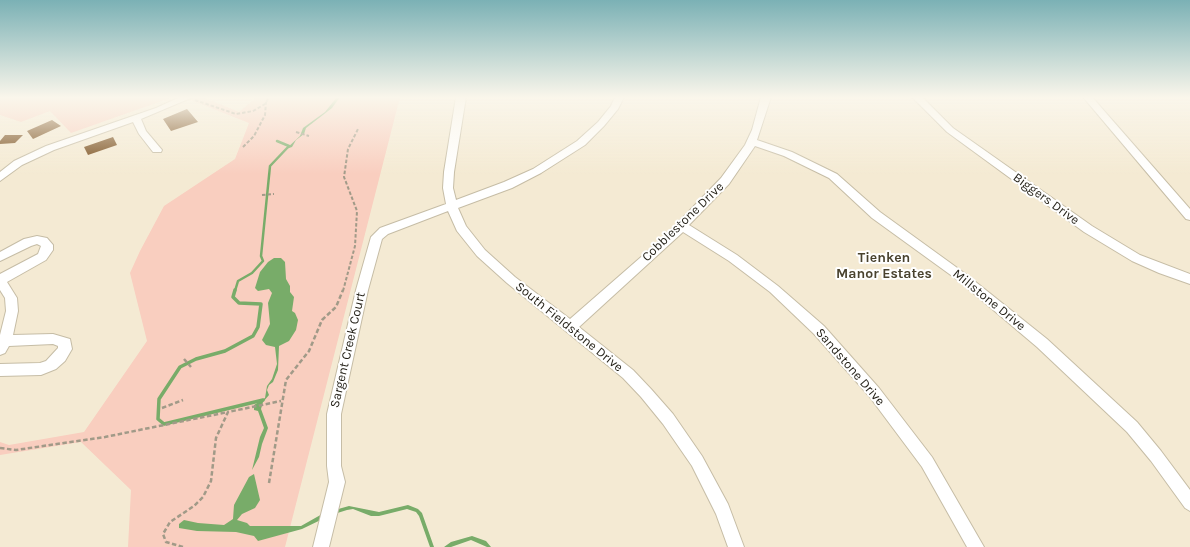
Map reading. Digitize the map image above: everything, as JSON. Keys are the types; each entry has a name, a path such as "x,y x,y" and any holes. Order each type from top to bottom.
{"street":[{"path":"0,176 18,163 50,148 123,123"},
{"path":"138,123 142,132 157,150"},
{"name":"South Fieldstone Drive","path":"457,123 448,188 453,210 461,228 481,253 511,280 628,374 668,419 697,461 722,510 736,547"},
{"path":"453,205 508,185 552,162 581,143 601,123"},
{"name":"Cobblestone Drive","path":"570,327 682,226 725,181 752,142 758,123"},
{"name":"Biggers Drive","path":"942,123 950,130 1088,229 1136,258 1163,270 1190,279"},
{"path":"1108,123 1190,216"},
{"name":"Millstone Drive","path":"752,142 788,154 833,176 847,186 876,215 963,278 1042,343 1132,427 1156,456 1190,503"},
{"name":"Sargent Creek Court","path":"321,547 337,482 334,466 334,414 362,290 377,237 384,231 453,205"},
{"name":"Sandstone Drive","path":"682,226 733,258 774,289 819,330 874,392 927,462 976,547"},
{"path":"0,257 28,242 37,240 47,245 47,250 42,256 0,280 11,298 12,311 3,345 52,339 65,343 65,348 60,357 51,365 41,369 0,370"}],"path":[{"path":"243,147 254,136 261,123"},
{"path":"270,483 270,471 281,401 286,380 309,351 322,320 336,307 341,297 355,246 357,211 344,177 348,149 358,129"},
{"path":"296,132 308,136"},
{"path":"262,195 274,194"},
{"path":"184,359 191,367"},
{"path":"162,408 183,400"},
{"path":"0,448 16,450 105,437 281,401"},
{"path":"184,547 166,542 163,534 170,522 194,506 203,497 211,481 216,438 228,412"}],"shaded area":[{"path":"61,123 101,123 71,133"},
{"path":"248,123 393,123 285,547 128,547 131,490 81,442 0,455 0,442 9,445 84,432 147,341 130,273 164,206 235,159 249,123"},
{"path":"311,123 313,123 306,128 304,134 296,140 292,147 286,149 300,136 303,128"},
{"path":"274,258 281,258 285,262 286,279 290,286 290,292 294,297 292,311 295,313 298,320 296,330 289,341 279,346 278,370 273,382 269,385 267,390 269,395 263,402 261,409 268,428 259,457 252,470 260,437 264,428 258,411 254,410 254,405 265,398 267,386 272,379 277,364 275,347 266,345 262,340 270,324 268,303 272,293 269,289 258,291 255,288 260,272 268,262"},
{"path":"254,474 260,500 255,508 242,514 237,520 247,523 250,526 301,526 324,513 349,506 379,512 408,505 418,509 422,513 434,547 430,547 419,516 416,512 407,509 379,516 371,516 353,509 347,510 331,515 302,529 258,541 254,536 236,532 197,531 179,528 179,524 184,520 198,523 224,525 233,519 234,505 249,477"},
{"path":"472,536 486,541 491,547 487,547 471,540 451,547 444,547 451,542"}],"building":[{"path":"46,123 56,123 61,126 33,139 27,131"},
{"path":"165,123 196,123 171,131"},
{"path":"5,135 23,135 15,143 0,144 0,141"},
{"path":"113,137 117,145 88,155 84,147"}],"waterway":[{"path":"235,291 238,281 252,273 263,261 261,256 270,166 289,146 277,141"},
{"path":"235,290 233,297 239,303 261,304 258,327 253,336 225,351 196,359 180,367 159,399 158,419 164,424 263,400"}],"district":[{"name":"Tienken Manor Estates","path":"884,266"}]}
